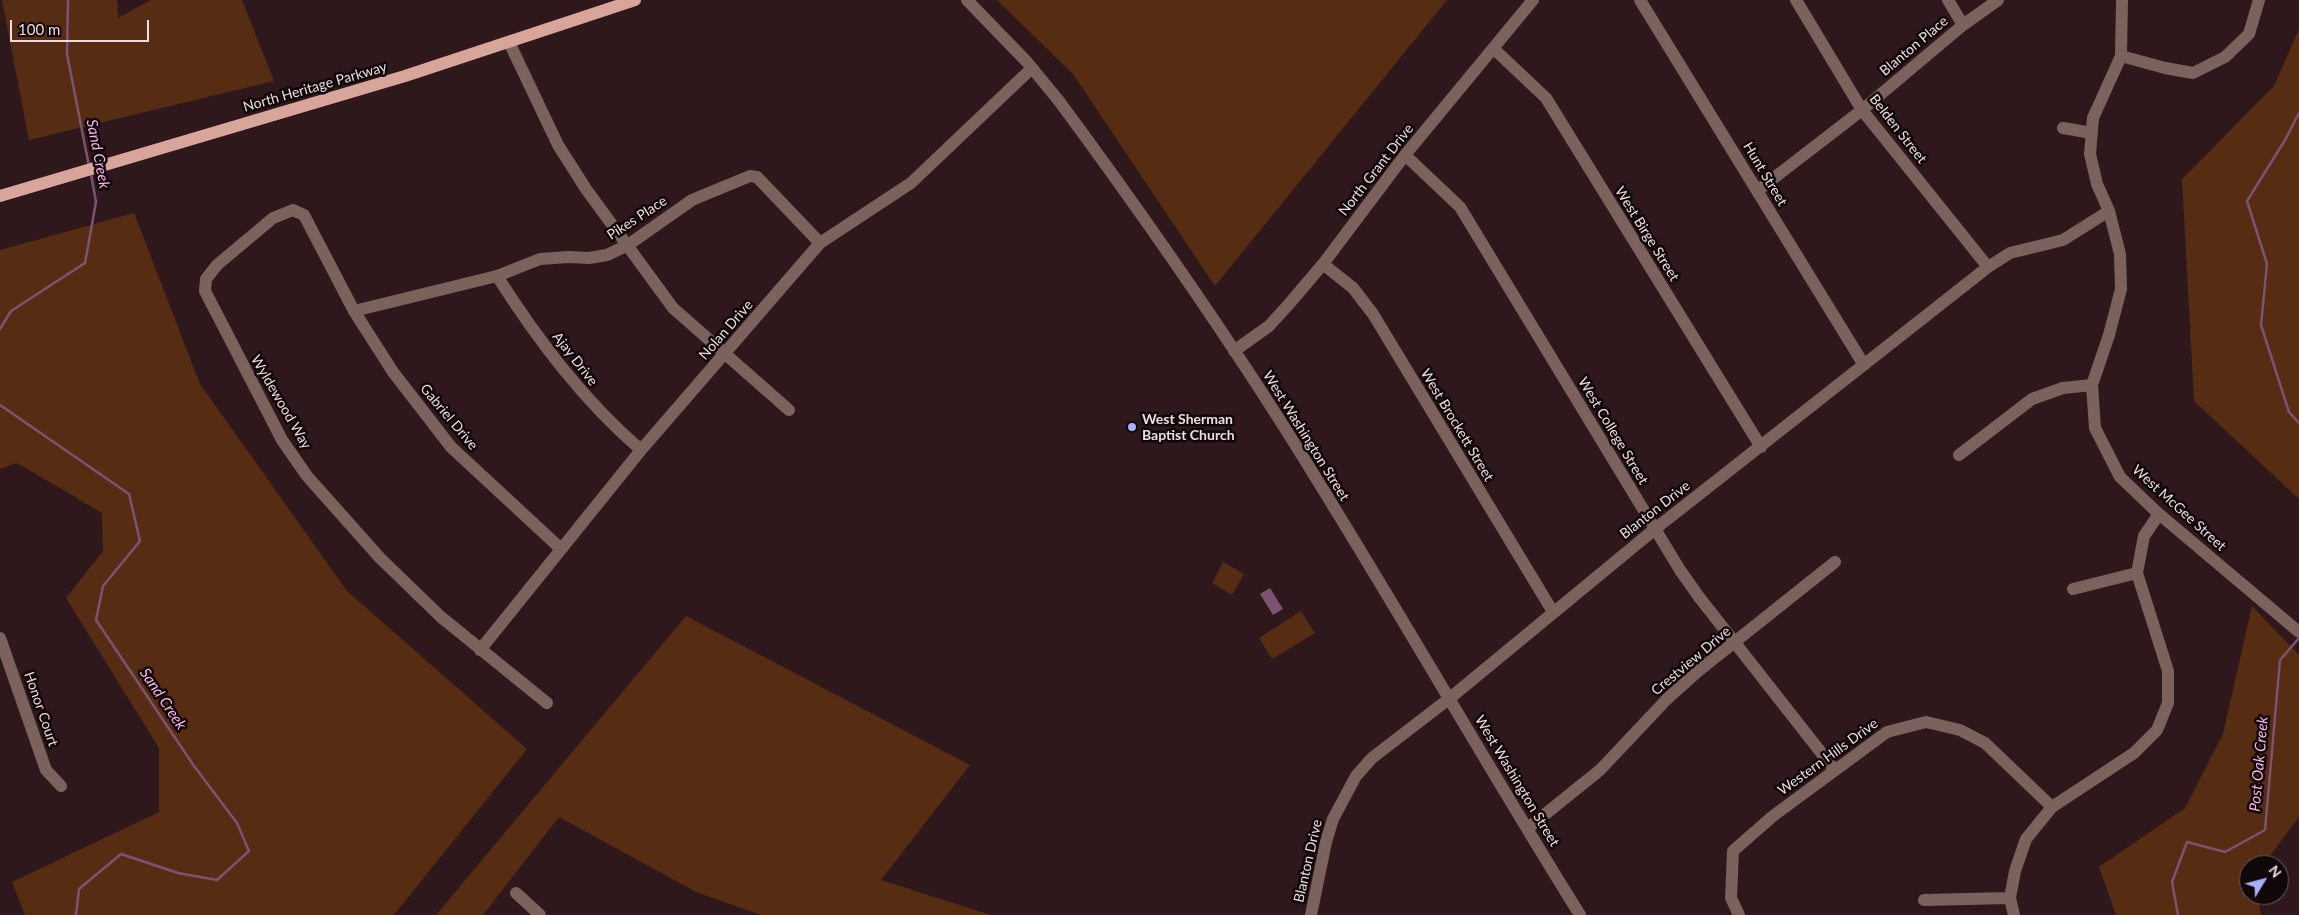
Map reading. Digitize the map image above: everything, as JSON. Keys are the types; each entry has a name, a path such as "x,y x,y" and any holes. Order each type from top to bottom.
{"main road":[{"name":"North Heritage Parkway","path":"0,196 405,76 635,0"}],"street":[{"name":"West Washington Street","path":"967,0 1032,68 1086,136 1234,351 1273,410 1450,698 1528,828 1575,913"},
{"name":"North Grant Drive","path":"1234,351 1269,326 1323,264 1405,155 1533,0"},
{"name":"Hunt Street","path":"1640,0 1864,365"},
{"name":"Belden Street","path":"1796,0 1862,110 1988,267"},
{"path":"1948,0 1964,25"},
{"name":"Blanton Place","path":"1757,191 1862,110 1964,25 1998,0"},
{"name":"West McGee Street","path":"2122,0 2121,56 2093,118 2090,154 2097,184 2109,212 2120,254 2120,288 2109,335 2092,385 2096,428 2120,477 2159,514 2299,632"},
{"path":"2121,56 2165,68 2193,73 2225,57 2249,34 2259,0"},
{"path":"509,42 558,145 586,189 673,308 789,410"},
{"name":"West Birge Street","path":"1492,48 1546,98 1761,447"},
{"name":"Nolan Drive","path":"480,650 560,548 641,450 820,242 911,183 1032,68"},
{"path":"2063,128 2092,133"},
{"name":"West College Street","path":"1405,155 1460,207 1655,529 1699,597 1834,769"},
{"name":"Pikes Place","path":"354,311 498,276 540,259 561,257 589,258 607,255 628,245 692,200 750,176 757,177 820,242"},
{"name":"Wyldewood Way","path":"354,311 304,215 293,210 274,218 246,239 217,265 206,279 205,291 251,384 282,440 308,476 380,558 441,617 547,703"},
{"name":"Blanton Drive","path":"1311,915 1326,842 1333,819 1356,776 1386,746 1450,698 1655,529 1988,267 2010,253 2062,240 2109,212"},
{"name":"West Brockett Street","path":"1323,264 1353,288 1373,314 1553,612"},
{"name":"Ajay Drive","path":"498,276 556,361 601,414 641,450"},
{"name":"Gabriel Drive","path":"354,311 393,372 451,447 560,548"},
{"path":"1959,455 2032,399 2063,388 2092,385"},
{"path":"2014,915 2010,898 2015,871 2026,839 2052,807 2134,753 2157,730 2168,702 2168,671 2137,573 2144,536 2159,514"},
{"name":"Crestview Drive","path":"1528,828 1600,770 1667,699 1697,672 1835,562"},
{"path":"2073,589 2137,573"},
{"name":"Honor Court","path":"0,638 5,670 46,770 61,786"},
{"name":"Western Hills Drive","path":"1739,915 1731,898 1733,851 1773,816 1834,769 1887,732 1926,722 1960,730 1985,743 2052,807"},
{"path":"516,893 540,915"},
{"path":"1924,900 2010,898"}],"shaded area":[{"path":"2,0 117,0 118,18 151,0 242,0 274,81 29,140"},
{"path":"997,0 1447,0 1215,286 1073,74"},
{"path":"2299,29 2299,499 2194,401 2182,179 2274,86"},
{"path":"134,213 200,384 347,591 527,749 394,915 25,915 12,882 159,812 159,748 66,598 103,551 102,513 17,463 0,469 0,250"},
{"path":"1223,562 1244,574 1232,595 1212,583"},
{"path":"1270,588 1283,609 1273,615 1260,594"},
{"path":"2252,606 2299,655 2299,817 2270,855 2239,855 2239,905 2260,905 2261,915 2116,915 2099,867 2185,808 2223,734"},
{"path":"1301,611 1315,633 1272,659 1259,638"},
{"path":"686,616 970,765 881,880 991,915 761,915 696,892 559,817 483,915 436,915"}],"waterway":[{"name":"Sand Creek","path":"68,0 67,54 89,166"},
{"name":"Post Oak Creek","path":"2299,113 2285,140 2247,201 2267,264 2261,325 2289,412 2299,423"},
{"name":"Sand Creek","path":"0,329 11,311 85,263 96,202 91,174"},
{"name":"Sand Creek","path":"0,405 129,494 140,541 103,586 96,620 194,766 237,823 249,851 217,880 178,873 121,854 79,889 76,915"},
{"name":"Post Oak Creek","path":"2178,915 2172,882 2187,842 2225,852 2265,830 2280,660 2299,638"}],"place":[{"name":"West Sherman Baptist Church","path":"1132,427"}]}
